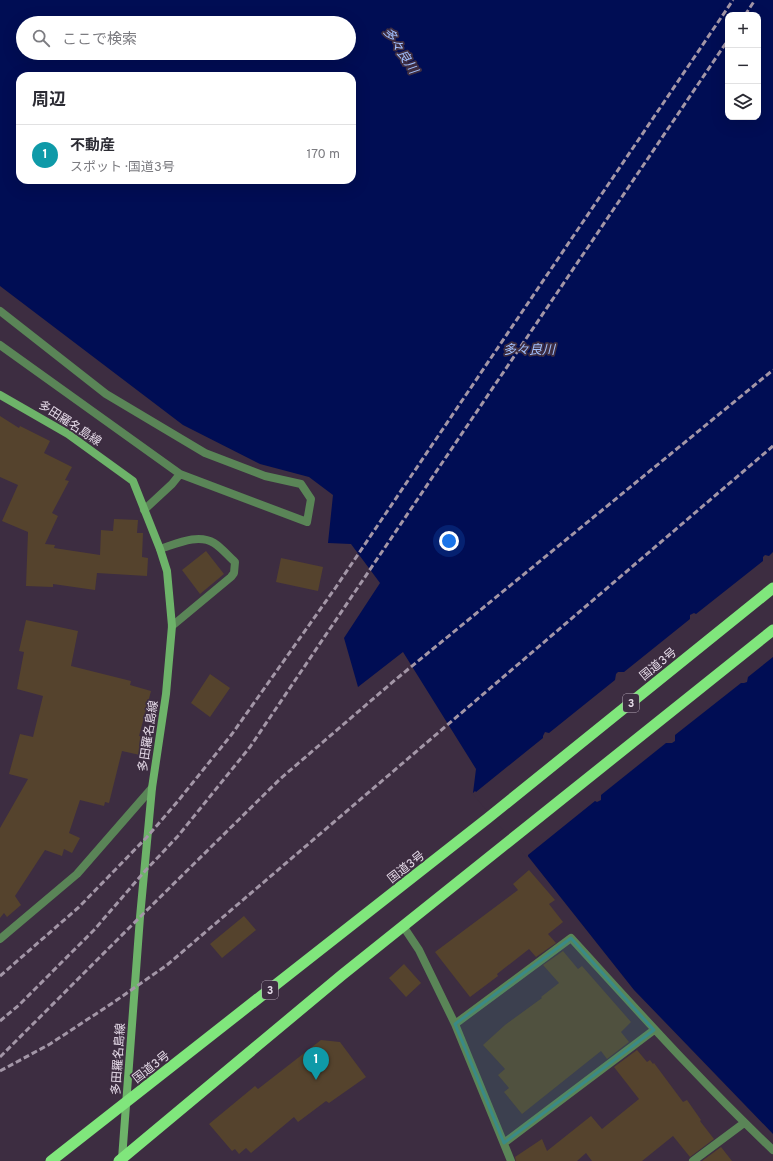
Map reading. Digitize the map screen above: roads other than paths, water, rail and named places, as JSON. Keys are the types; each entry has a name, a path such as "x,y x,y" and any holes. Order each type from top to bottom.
{"highway":[{"name":"国道3号","path":"51,1161 488,818 773,588"},
{"path":"120,1160 342,975 773,630"}],"main road":[{"name":"多田羅名島線","path":"0,395 68,434 133,481 160,549 167,571 172,626 166,694 152,788 139,924 127,1102 120,1160"}],"street":[{"path":"0,311 106,394 205,453 265,476 301,484 311,499 308,522 180,474 0,345"},
{"path":"144,510 172,484 180,474"},
{"path":"160,549 192,539 201,539 214,543 235,562 234,573 231,577 172,626"},
{"path":"0,939 77,874 152,788"},
{"path":"403,926 419,950 455,1024 511,1161"},
{"path":"455,1024 571,938 654,1030 744,1123 773,1150"},
{"path":"504,1143 654,1030"},
{"path":"693,1161 744,1123"}],"water":[{"name":"多々良川","path":"0,0 773,0 773,1134 634,990 527,855 473,793 476,769 403,652 358,687 344,638 380,583 351,544 328,543 333,495 309,477 260,464 183,425 0,286"}],"railway":[{"path":"0,976 79,907 147,837 232,734 336,587 733,0"},
{"path":"747,12 755,0"},
{"path":"0,1021 19,1005 94,930 145,871 178,836 250,747 725,44"},
{"path":"0,1057 280,779 395,680 773,370"},
{"path":"0,1071 50,1044 167,965 773,446"}],"place":[{"name":"不動産","path":"316,1080"}]}
